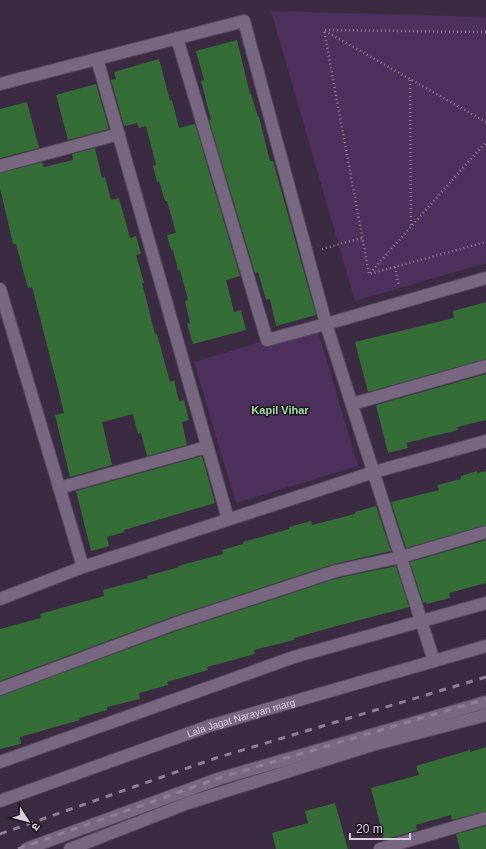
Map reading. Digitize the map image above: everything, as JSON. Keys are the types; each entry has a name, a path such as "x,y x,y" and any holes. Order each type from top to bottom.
{"street":[{"path":"0,84 244,21 326,324 434,661"},
{"path":"177,38 267,340 486,278"},
{"path":"97,59 228,519"},
{"path":"0,166 119,134"},
{"path":"0,289 83,567"},
{"path":"352,404 486,366"},
{"path":"0,599 83,567 228,519 374,472 486,441"},
{"path":"59,488 207,447"},
{"path":"0,689 174,624 336,572 401,557 486,532"},
{"path":"0,762 294,657 486,603"},
{"name":"Lala Jagat Narayan marg","path":"0,801 209,726 486,646"},
{"path":"26,849 218,779 486,702"},
{"path":"70,849 188,803 372,745 486,715"},
{"path":"380,849 486,818"}],"path":[{"path":"324,30 486,32"},
{"path":"324,30 486,122"},
{"path":"324,30 369,274"},
{"path":"410,79 411,226"},
{"path":"369,274 486,142"},
{"path":"307,253 362,238"},
{"path":"369,274 486,242"}],"shaded area":[{"path":"271,11 486,17 486,263 355,301"},
{"path":"316,325 358,466 236,503 194,362"}],"building":[{"path":"237,40 250,94 259,117 270,161 273,161 316,315 276,326 270,299 266,300 258,272 255,273 209,120 211,120 201,81 204,80 196,51"},
{"path":"159,59 179,128 195,124 240,276 226,280 234,312 241,310 246,330 193,344 187,324 190,323 185,301 188,300 180,270 178,270 173,250 171,250 167,235 176,233 167,201 165,201 159,181 157,182 153,166 156,165 146,126 139,128 137,123 124,126 111,80 116,79 114,72"},
{"path":"96,84 109,129 68,140 56,95"},
{"path":"27,102 39,148 0,158 0,109"},
{"path":"95,148 102,178 105,177 111,200 119,198 130,238 136,236 141,254 136,255 144,283 142,283 155,334 157,334 170,382 174,380 179,401 184,400 189,420 182,422 187,445 147,456 141,433 138,434 133,414 102,422 112,465 70,477 55,415 64,413 32,287 28,288 16,244 13,244 0,188 0,173 42,162 44,167 73,160 72,154"},
{"path":"486,302 486,359 368,392 355,342 454,318 453,311"},
{"path":"486,374 486,420 457,427 458,430 406,443 408,448 388,453 376,405"},
{"path":"202,456 215,503 124,530 125,532 107,537 109,546 91,551 76,491"},
{"path":"477,471 477,473 486,471 486,525 406,548 391,502 439,490 437,485 461,479 461,476"},
{"path":"376,506 391,551 334,564 172,617 0,681 0,629 41,618 40,614 104,596 103,590 148,578 147,576 179,567 178,566 223,554 222,550 243,544 243,542 311,521 312,525 355,514 355,512"},
{"path":"486,540 486,583 449,593 450,598 426,604 426,602 423,603 410,562"},
{"path":"396,566 409,607 254,650 255,654 207,667 208,670 167,682 168,685 139,693 140,699 107,707 107,710 79,718 80,720 20,737 21,744 0,749 0,696 176,631 338,578"},
{"path":"486,747 486,811 452,820 451,815 416,825 417,830 384,840 371,788 419,775 416,766 470,750 470,752"},
{"path":"335,803 348,849 276,849 272,833 308,823 305,811"},
{"path":"486,826 486,849 460,849 456,834"}],"railway":[{"path":"0,834 216,758 486,677"},
{"path":"18,849 222,777 486,699"}],"district":[{"name":"Kapil Vihar","path":"280,410"}]}
